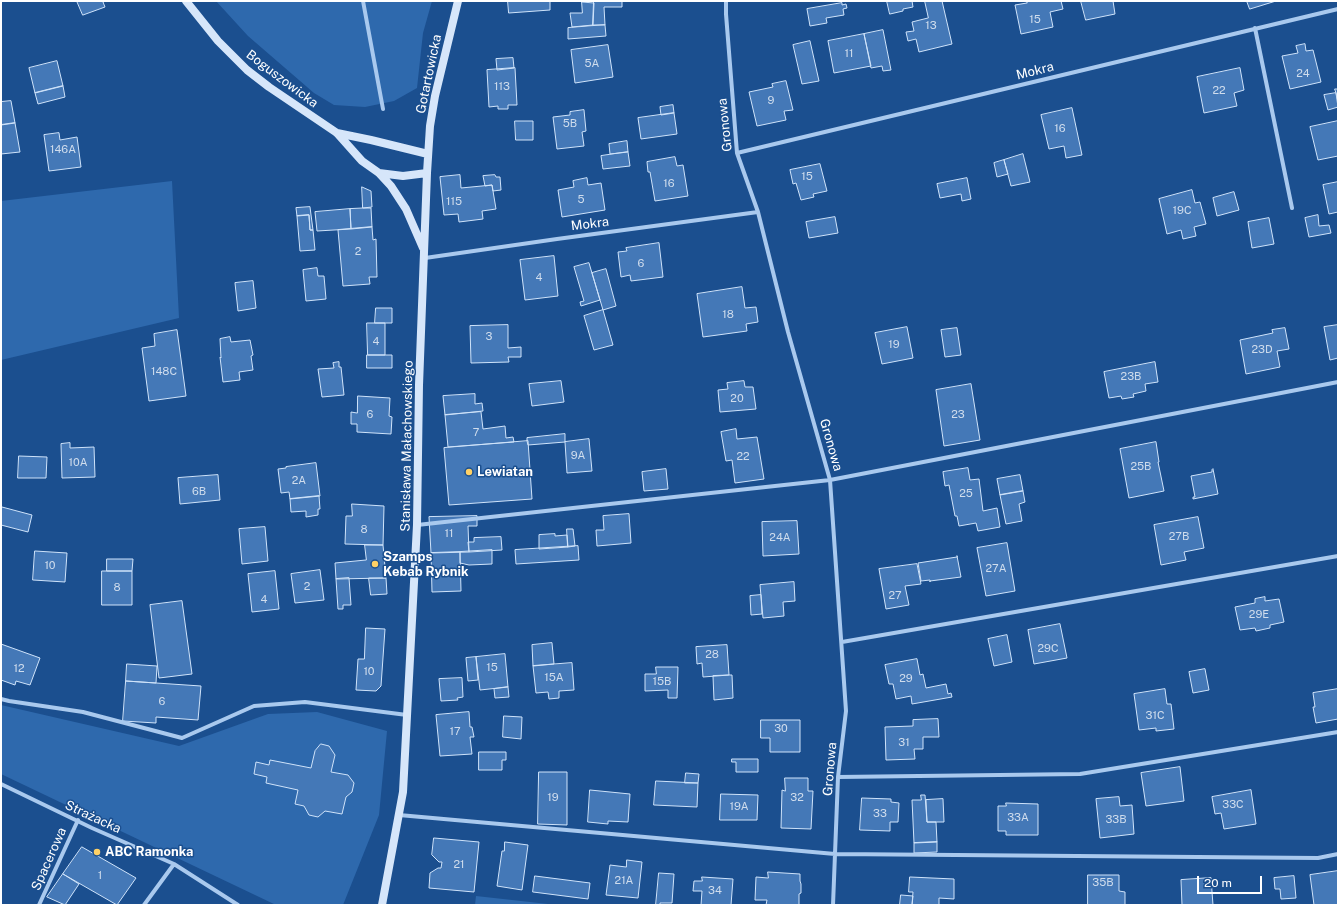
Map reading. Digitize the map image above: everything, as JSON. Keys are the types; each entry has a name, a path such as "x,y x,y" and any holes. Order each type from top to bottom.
{"street":[{"name":"Boguszowicka","path":"186,1 218,41 247,70 269,87 337,133 362,161 379,173 400,197 424,254"},
{"path":"363,1 383,109"},
{"name":"Gotartowicka","path":"428,154 435,96 458,1"},
{"name":"Gronowa","path":"726,1 737,153 758,212 788,332 830,480 846,711 838,777 833,905"},
{"name":"Mokra","path":"737,153 1338,8"},
{"path":"1255,28 1292,208"},
{"name":"Boguszowicka","path":"337,133 428,154"},
{"name":"Stanisława Małachowskiego","path":"382,905 403,792 417,525 428,154"},
{"name":"Boguszowicka","path":"379,173 403,176 427,173"},
{"name":"Mokra","path":"424,254 557,239 758,212"},
{"path":"417,525 830,480 1338,382"},
{"path":"842,642 1338,556"},
{"path":"1,699 83,712 182,738 254,706 305,702 407,715"},
{"path":"838,777 1080,774 1338,732"},
{"name":"Strażacka","path":"1,784 174,864 238,905"},
{"path":"399,815 835,854 1318,858 1338,854"},
{"name":"Spacerowa","path":"39,905 78,820"},
{"path":"144,905 174,864"}],"shaded area":[{"path":"216,1 432,1 423,33 417,88 394,101 365,107 334,105 314,93 248,36"},
{"path":"172,181 179,318 1,360 1,201"},
{"path":"1,705 179,746 268,714 317,712 387,731 379,815 343,905 276,905 1,774"},
{"path":"476,896 557,905 475,905"}],"building":[{"path":"77,1 106,1 103,2 105,7 83,15"},
{"path":"508,1 550,1 550,10 509,13"},
{"path":"594,1 622,1 622,7 604,7 605,25 593,25"},
{"path":"887,1 912,1 913,7 890,14"},
{"path":"925,1 942,1 952,44 919,52 916,39 908,41 906,32 914,31 912,22 928,18"},
{"path":"1026,1 1061,1 1063,9 1050,12 1053,27 1021,34 1015,5 1027,3"},
{"path":"1081,1 1113,1 1115,14 1086,20"},
{"path":"1247,1 1276,1 1250,9"},
{"path":"582,2 594,3 593,25 572,27 570,13 582,13"},
{"path":"842,3 842,5 846,4 847,8 843,9 844,15 826,18 827,23 810,26 807,9"},
{"path":"605,25 606,36 568,39 568,28"},
{"path":"883,30 891,70 883,71 882,66 871,68 864,34"},
{"path":"864,34 871,66 834,73 828,41"},
{"path":"810,41 819,81 802,84 793,45"},
{"path":"1305,44 1306,51 1313,50 1321,82 1290,89 1282,56 1298,53 1296,46"},
{"path":"608,45 613,77 575,83 571,50"},
{"path":"513,58 514,68 497,70 496,59"},
{"path":"57,61 63,86 35,93 29,68"},
{"path":"515,68 517,105 508,105 508,109 498,109 498,106 489,107 487,70"},
{"path":"1240,68 1244,90 1234,93 1237,106 1204,113 1197,77"},
{"path":"786,81 793,110 784,111 786,120 757,126 749,92 773,87 772,84"},
{"path":"63,86 65,97 38,104 35,93"},
{"path":"1335,89 1338,89 1338,102 1336,93"},
{"path":"1336,93 1338,107 1328,110 1324,95"},
{"path":"11,101 15,123 1,125 1,102"},
{"path":"673,105 674,113 661,115 660,107"},
{"path":"1072,108 1082,155 1066,158 1064,146 1049,149 1041,115"},
{"path":"584,110 586,131 582,132 584,146 557,149 553,117 570,115 570,112"},
{"path":"674,113 677,134 641,139 638,118"},
{"path":"515,121 533,121 533,140 516,140"},
{"path":"1338,121 1338,156 1318,160 1310,127"},
{"path":"15,123 20,152 1,154 1,125"},
{"path":"59,133 60,140 77,137 81,167 49,171 44,135"},
{"path":"627,141 628,152 610,154 609,144"},
{"path":"628,152 630,166 603,169 601,156"},
{"path":"1023,154 1030,182 1011,186 1004,160"},
{"path":"675,157 677,166 683,165 688,196 655,201 647,162"},
{"path":"1004,160 1008,174 997,177 994,163"},
{"path":"820,164 827,191 813,194 814,197 801,200 796,183 793,184 790,170"},
{"path":"460,175 461,188 492,185 496,209 482,211 483,219 459,222 458,214 444,215 440,177"},
{"path":"495,175 496,177 500,177 501,190 493,191 492,185 485,186 483,176"},
{"path":"587,178 588,185 601,183 605,210 562,217 558,190 574,187 573,181"},
{"path":"967,178 971,199 962,201 961,194 940,198 937,184"},
{"path":"1338,182 1338,212 1329,214 1323,185"},
{"path":"362,187 371,191 372,207 363,208"},
{"path":"1192,190 1195,203 1200,202 1206,224 1194,227 1196,236 1183,239 1181,230 1167,234 1159,199"},
{"path":"1234,192 1239,210 1217,216 1213,198"},
{"path":"310,207 313,230 310,230 309,215 297,216 296,208"},
{"path":"371,208 372,227 351,229 350,209"},
{"path":"350,209 351,229 317,231 315,212"},
{"path":"309,215 310,230 313,230 315,250 300,251 297,216"},
{"path":"1318,215 1319,226 1329,225 1331,233 1309,237 1305,218"},
{"path":"835,217 838,233 809,238 806,222"},
{"path":"1269,218 1274,244 1252,248 1248,222"},
{"path":"372,227 373,240 376,239 377,277 369,277 370,284 343,286 338,230"},
{"path":"659,243 663,277 631,281 630,275 621,277 618,252 627,251 626,248"},
{"path":"554,256 558,296 525,300 520,260"},
{"path":"589,263 600,300 581,306 580,302 584,301 574,267"},
{"path":"317,268 318,276 324,276 326,299 306,301 303,270"},
{"path":"606,269 616,306 603,310 592,273"},
{"path":"253,281 256,308 238,311 235,283"},
{"path":"742,287 745,308 756,307 758,322 746,324 747,331 703,337 697,294"},
{"path":"376,308 392,308 392,323 375,323"},
{"path":"603,310 613,345 594,350 584,316"},
{"path":"367,323 385,323 385,355 368,355"},
{"path":"508,325 508,348 521,347 521,357 508,357 509,362 471,363 470,326"},
{"path":"1338,325 1338,358 1330,360 1324,327"},
{"path":"907,327 913,358 882,364 875,333"},
{"path":"957,328 961,355 945,357 941,330"},
{"path":"1285,328 1289,349 1277,351 1280,367 1246,374 1240,340 1273,333 1272,330"},
{"path":"177,330 186,396 149,401 142,348 155,346 154,334"},
{"path":"230,337 231,342 250,340 253,355 251,356 253,370 239,372 240,380 223,382 220,357 221,358 220,339"},
{"path":"367,355 392,355 392,368 367,368"},
{"path":"339,362 339,367 341,367 344,395 322,397 318,369 334,368 333,363"},
{"path":"1155,362 1158,382 1145,384 1146,391 1133,394 1134,397 1122,399 1121,396 1109,398 1104,372"},
{"path":"561,381 564,402 532,406 529,384"},
{"path":"744,381 745,387 753,387 756,409 720,412 718,390 728,389 727,383"},
{"path":"971,384 980,440 944,446 936,390"},
{"path":"475,394 475,404 482,403 483,411 445,415 443,396"},
{"path":"358,396 390,398 389,416 392,417 391,434 357,432 357,424 351,424 351,412 357,413"},
{"path":"481,412 483,429 505,426 506,438 513,437 514,442 448,447 445,415"},
{"path":"736,429 737,439 757,437 764,479 735,483 732,460 726,461 721,432"},
{"path":"565,434 565,442 528,445 527,441 527,438"},
{"path":"589,439 592,471 567,473 565,442"},
{"path":"528,441 532,499 449,505 444,448"},
{"path":"1156,442 1158,462 1164,491 1129,498 1120,449"},
{"path":"70,443 70,448 94,447 95,477 62,478 61,444"},
{"path":"19,456 47,457 46,478 18,478"},
{"path":"316,463 320,496 290,499 289,492 281,493 278,469"},
{"path":"968,468 970,480 979,479 983,511 997,508 1000,527 978,531 976,523 959,526 957,516 955,516 949,485 945,486 943,472"},
{"path":"666,469 668,489 644,491 642,472"},
{"path":"1213,469 1218,494 1193,499 1193,497 1195,497 1191,476 1212,472"},
{"path":"218,475 220,500 180,504 178,478"},
{"path":"1020,475 1023,491 1000,495 997,479"},
{"path":"1023,491 1025,502 1019,504 1022,521 1006,524 1000,495"},
{"path":"319,496 320,509 318,509 318,515 306,517 306,511 291,512 290,499"},
{"path":"352,504 384,506 383,545 345,544 346,516 352,516"},
{"path":"2,507 32,515 28,532 1,525"},
{"path":"629,514 631,543 597,546 596,530 604,530 603,516"},
{"path":"477,516 477,526 468,526 469,552 431,553 429,517"},
{"path":"1198,517 1204,548 1184,552 1186,560 1161,565 1154,525"},
{"path":"797,521 799,554 763,556 762,522"},
{"path":"265,527 268,561 242,564 239,529"},
{"path":"567,529 573,529 575,546 568,547"},
{"path":"555,534 555,536 567,535 568,547 539,549 539,535"},
{"path":"501,537 502,550 469,552 468,542 474,542 474,538"},
{"path":"1007,543 1015,591 986,596 977,548"},
{"path":"365,545 383,545 386,578 336,579 335,563 366,560"},
{"path":"578,546 579,560 516,564 515,550"},
{"path":"492,550 492,564 469,565 460,563 460,552"},
{"path":"35,551 67,553 65,582 33,580"},
{"path":"460,552 461,591 432,592 431,553"},
{"path":"957,556 961,577 921,581 918,563"},
{"path":"107,559 133,559 132,571 107,571"},
{"path":"917,564 921,584 905,586 909,605 886,609 879,569"},
{"path":"320,570 324,600 295,603 291,574"},
{"path":"102,571 132,571 132,605 102,605"},
{"path":"275,571 279,609 252,612 248,574"},
{"path":"349,578 351,605 343,605 343,609 338,609 336,579"},
{"path":"369,578 386,578 387,594 371,595"},
{"path":"794,582 795,601 783,602 784,616 763,618 760,585"},
{"path":"761,595 762,614 751,615 750,596"},
{"path":"1265,597 1265,601 1279,599 1284,622 1270,625 1270,628 1256,631 1255,628 1240,630 1235,607 1255,603 1255,599"},
{"path":"182,601 192,674 159,678 150,605"},
{"path":"1060,624 1067,658 1034,664 1028,630"},
{"path":"366,628 385,629 381,686 376,691 356,690 358,659 364,659"},
{"path":"1007,635 1012,662 994,666 988,639"},
{"path":"552,643 554,664 533,666 532,645"},
{"path":"1,644 40,658 30,685 16,681 15,685 1,680"},
{"path":"727,645 729,675 703,677 702,663 697,664 696,647"},
{"path":"505,654 508,687 480,690 476,657"},
{"path":"476,657 478,680 468,681 466,658"},
{"path":"917,659 920,675 923,674 926,688 946,684 948,694 951,693 952,697 912,704 911,696 896,699 893,684 889,684 885,665"},
{"path":"572,663 574,690 559,691 559,698 549,699 548,692 536,693 533,666"},
{"path":"127,664 157,666 156,683 126,681"},
{"path":"656,667 678,667 677,698 668,698 668,690 645,691 645,674 656,674"},
{"path":"1205,669 1209,690 1193,693 1189,672"},
{"path":"732,675 733,698 714,700 713,676"},
{"path":"462,678 463,697 457,698 458,700 441,701 439,679"},
{"path":"126,681 201,686 198,720 156,717 156,723 123,721"},
{"path":"508,687 509,697 495,698 494,689"},
{"path":"1165,689 1167,704 1171,704 1174,729 1156,731 1156,728 1139,730 1134,694"},
{"path":"1338,689 1338,719 1316,723 1313,707 1315,707 1313,693"},
{"path":"469,712 470,727 472,727 474,737 470,737 472,754 440,756 436,715"},
{"path":"504,716 522,717 521,739 503,737"},
{"path":"938,719 939,737 923,737 923,749 914,749 915,759 886,760 885,727 913,726 913,720"},
{"path":"761,720 800,720 800,752 770,752 770,738 761,738"},
{"path":"321,744 329,746 335,755 331,772 348,775 354,783 352,792 346,797 342,814 325,811 318,817 309,815 304,806 295,804 298,790 266,783 267,777 254,774 256,762 269,765 270,760 311,768 315,751"},
{"path":"479,752 506,752 506,760 502,760 502,770 479,770"},
{"path":"732,759 758,759 758,772 736,772 736,762 732,762"},
{"path":"1180,767 1184,801 1146,806 1141,773"},
{"path":"539,772 567,772 567,825 538,824"},
{"path":"686,773 699,774 698,783 685,783"},
{"path":"785,778 808,778 808,791 813,791 811,829 781,828 782,790 785,791"},
{"path":"656,781 698,783 697,807 654,805"},
{"path":"590,790 630,794 628,822 608,821 608,824 588,822"},
{"path":"1251,790 1256,824 1224,829 1221,813 1215,814 1212,797"},
{"path":"721,794 758,795 757,820 720,820"},
{"path":"921,795 925,795 927,822 936,822 937,842 914,843 912,800 921,800"},
{"path":"1119,797 1120,806 1132,805 1134,834 1100,838 1096,799"},
{"path":"862,798 891,799 891,802 899,803 898,822 890,822 890,831 860,830"},
{"path":"943,799 944,822 927,822 926,800"},
{"path":"1006,803 1038,804 1038,835 1006,835 1006,831 998,831 998,806 1006,806"},
{"path":"434,838 479,842 474,892 429,888 430,873 438,868 441,868 442,862 439,862 432,855"},
{"path":"505,842 528,845 522,890 497,886 502,851 504,851"},
{"path":"937,842 937,852 914,853 914,843"},
{"path":"82,847 136,878 117,905 63,874"},
{"path":"627,860 642,862 638,898 606,895 610,865 626,867"},
{"path":"1338,871 1338,905 1314,905 1310,875"},
{"path":"768,872 800,874 801,893 799,894 799,905 766,905 767,900 755,900 756,877 768,878"},
{"path":"659,873 674,874 672,903 660,903 660,905 656,905"},
{"path":"63,874 79,884 65,905 47,897"},
{"path":"1088,875 1119,875 1119,891 1125,892 1125,905 1088,905"},
{"path":"535,876 590,883 588,899 533,892"},
{"path":"1294,876 1296,898 1281,899 1280,889 1275,889 1274,878"},
{"path":"702,877 733,879 731,905 701,905 702,891 693,891 694,881 702,881"},
{"path":"910,877 954,879 954,899 939,898 939,905 912,905 913,892 909,892"},
{"path":"1211,878 1213,905 1182,905 1181,880"},
{"path":"901,895 913,896 912,905 900,905"}],"place":[{"name":"Lewiatan","path":"469,472"},
{"name":"Szamps Kebab Rybnik","path":"375,564"},
{"name":"ABC Ramonka","path":"97,852"}]}
